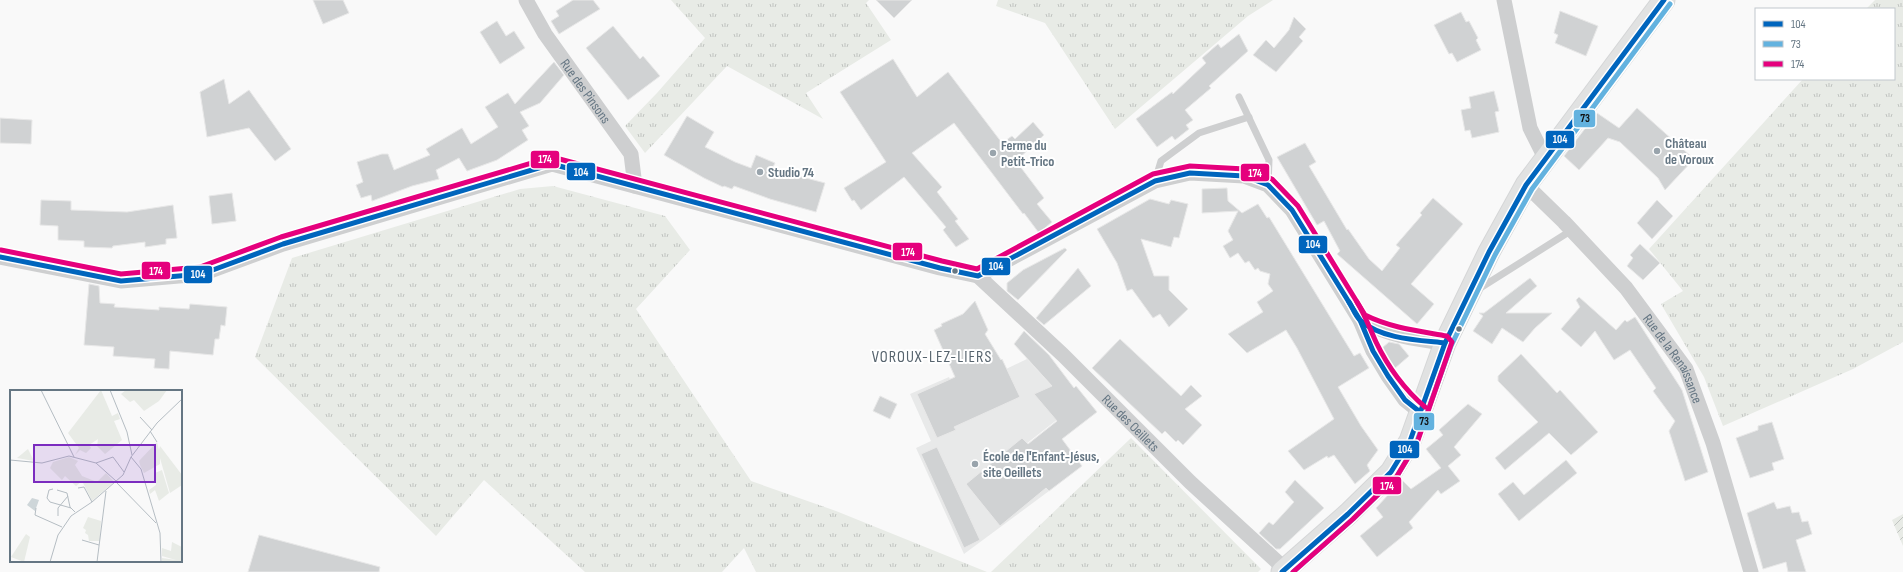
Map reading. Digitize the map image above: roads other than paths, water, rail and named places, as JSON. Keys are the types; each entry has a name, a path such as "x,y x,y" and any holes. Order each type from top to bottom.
{"main road":[{"path":"1283,571 1348,514 1391,472 1410,442 1445,343 1466,297 1526,185 1664,0"}],"street":[{"name":"Rue des Pinsons","path":"526,0 545,34 631,154 635,186"},
{"path":"1504,0 1530,128 1545,158"},
{"path":"0,257 121,281 202,274 283,244 552,164 940,268 978,276 1155,181 1190,173 1244,176 1268,185 1292,210 1360,320 1373,351 1388,376 1405,400 1420,412"},
{"name":"Rue de la Renaissance","path":"1526,185 1572,230 1626,288 1686,369 1713,443 1751,572"},
{"name":"Rue des Oeillets","path":"978,276 1079,370 1190,482 1283,571"},
{"path":"1360,320 1377,330 1393,335 1445,343"}],"lane":[{"path":"1239,97 1268,160 1268,185"},
{"path":"1155,181 1161,162 1199,133 1249,117"},
{"path":"1466,297 1572,230"}],"place":[{"name":"Château de Voroux","path":"1657,151"},
{"name":"Ferme du Petit-Trico","path":"993,153"},
{"name":"Studio 74","path":"760,172"},
{"name":"École de l'Enfant-Jésus, site Oeillets","path":"975,464"}],"district":[{"name":"VOROUX-LEZ-LIERS","path":"932,356"}]}
